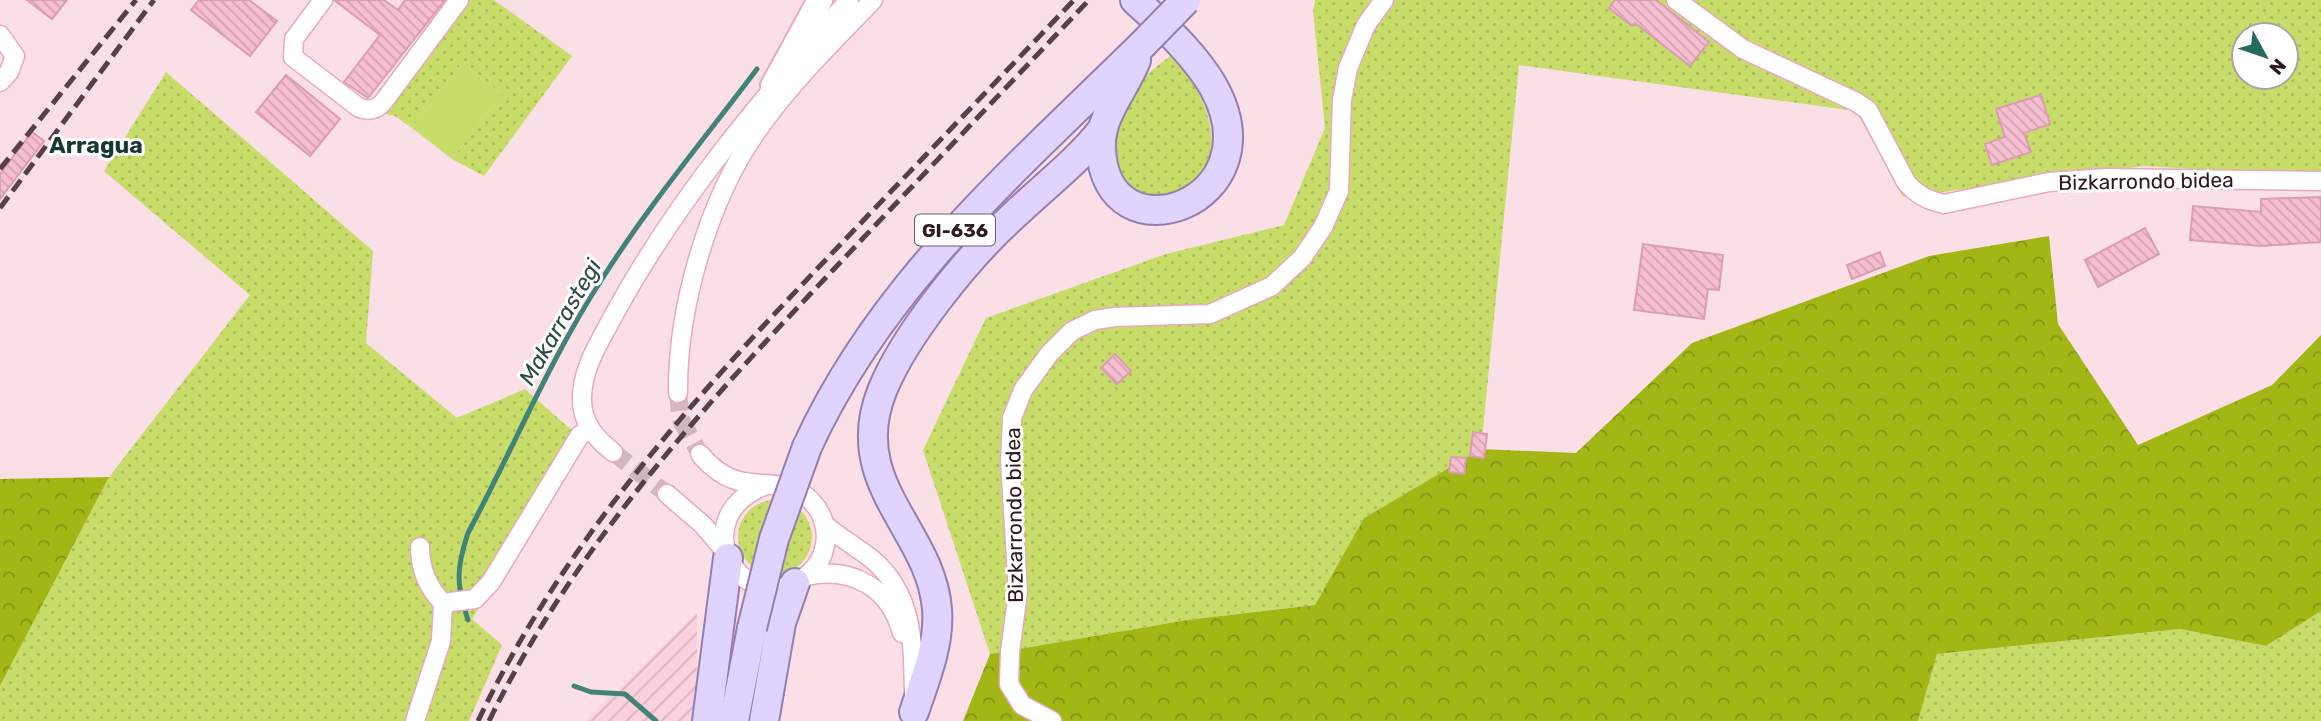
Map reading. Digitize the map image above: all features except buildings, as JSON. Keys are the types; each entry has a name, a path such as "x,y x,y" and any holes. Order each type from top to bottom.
{"main road":[{"path":"773,86 820,0"},
{"path":"1102,130 1102,161 1108,176 1125,200 1142,209 1173,210 1202,195 1224,158 1225,119 1214,88 1175,38 1135,0"},
{"name":"GI-636","path":"734,721 752,628 774,539 807,447 844,373 881,318 922,266 964,220 1186,0"},
{"path":"915,712 935,645 937,608 924,566 880,480 874,436 881,393 898,360 959,274 1009,219 1086,151 1102,130 1142,45"},
{"path":"707,721 726,554"},
{"path":"764,721 781,623 801,580"}],"street":[{"path":"323,0 294,39 293,57 358,107 367,110 377,108 384,101 459,0"},
{"path":"613,453 591,430 582,397 583,383 598,345 634,278 688,195 773,86 849,0"},
{"path":"678,393 687,308 704,244 728,182 756,132 789,90 873,0"},
{"name":"Bizkarrondo bidea","path":"1052,721 1022,705 1009,684 1010,652 1018,592 1010,461 1012,418 1023,390 1072,331 1095,320 1210,314 1272,286 1302,258 1323,226 1339,191 1342,100 1348,68 1366,25 1384,0"},
{"name":"Bizkarrondo bidea","path":"1676,0 1743,49 1868,110 1906,182 1914,192 1931,201 1944,204 2049,183 2106,178 2321,181"},
{"path":"0,35 15,56 9,72 0,82"},
{"path":"420,547 424,573 434,594 448,601 475,599 496,576 580,435 591,430"},
{"path":"700,454 719,472 736,480 764,486 790,487 802,493 813,501 825,525 873,560 899,592 912,630 915,712"},
{"path":"726,554 723,533 727,517 736,503 748,492 764,486"},
{"path":"667,494 703,525 745,579 757,585 769,588 834,572 861,579 883,595 901,630 915,712"},
{"path":"801,580 823,553 825,525"},
{"path":"415,721 441,641 448,601"}],"shaded area":[{"path":"697,613 697,721 586,721 596,710"}],"green space":[{"path":"467,0 494,0 572,56 484,176 452,159 502,94 462,63 412,128 395,116 381,113"},
{"path":"1315,0 2321,0 2321,176 2144,166 1903,197 1856,111 1519,65 1481,449 1364,518 1315,605 1187,620 990,654 923,450 986,318 1166,254 1284,225 1325,128 1313,11"},
{"path":"1174,53 1195,85 1210,123 1212,142 1209,160 1200,176 1174,192 1152,196 1130,186 1120,172 1115,156 1116,138 1121,119 1138,86 1152,70"},
{"path":"462,63 502,94 452,159 412,128"},
{"path":"166,72 373,251 366,343 457,418 525,389 586,443 472,619 502,645 469,721 0,721 0,686 109,477 250,295 104,171"},
{"path":"2049,236 2058,324 2138,445 2272,385 2321,335 2321,611 2266,646 2180,629 1937,654 1918,721 963,721 990,654 1187,620 1315,605 1364,518 1481,449 1576,453 1692,343 1929,256"},
{"path":"109,477 0,686 0,479"},
{"path":"775,500 796,506 806,516 812,537 806,558 796,568 775,574 754,568 744,558 738,537 744,516 754,506"},
{"path":"2321,611 2321,721 1918,721 1937,654 2180,629 2266,646"}],"waterway":[{"name":"Makarrastegi","path":"468,620 459,576 468,533 549,372 583,309 620,252 757,69"},
{"name":"Makarrastegi","path":"574,686 591,692 625,694 656,721"}],"tunnel":[{"path":"678,393 681,420 700,454"},
{"path":"613,452 667,494"}],"railway":[{"path":"0,169 136,0"},
{"path":"0,208 154,0"},
{"path":"478,721 512,655 551,591 593,530 685,413 785,302 1074,0"},
{"path":"489,721 523,657 560,597 601,538 689,427 785,321 1089,0"}],"district":[{"name":"Arragua","path":"96,145"}]}
